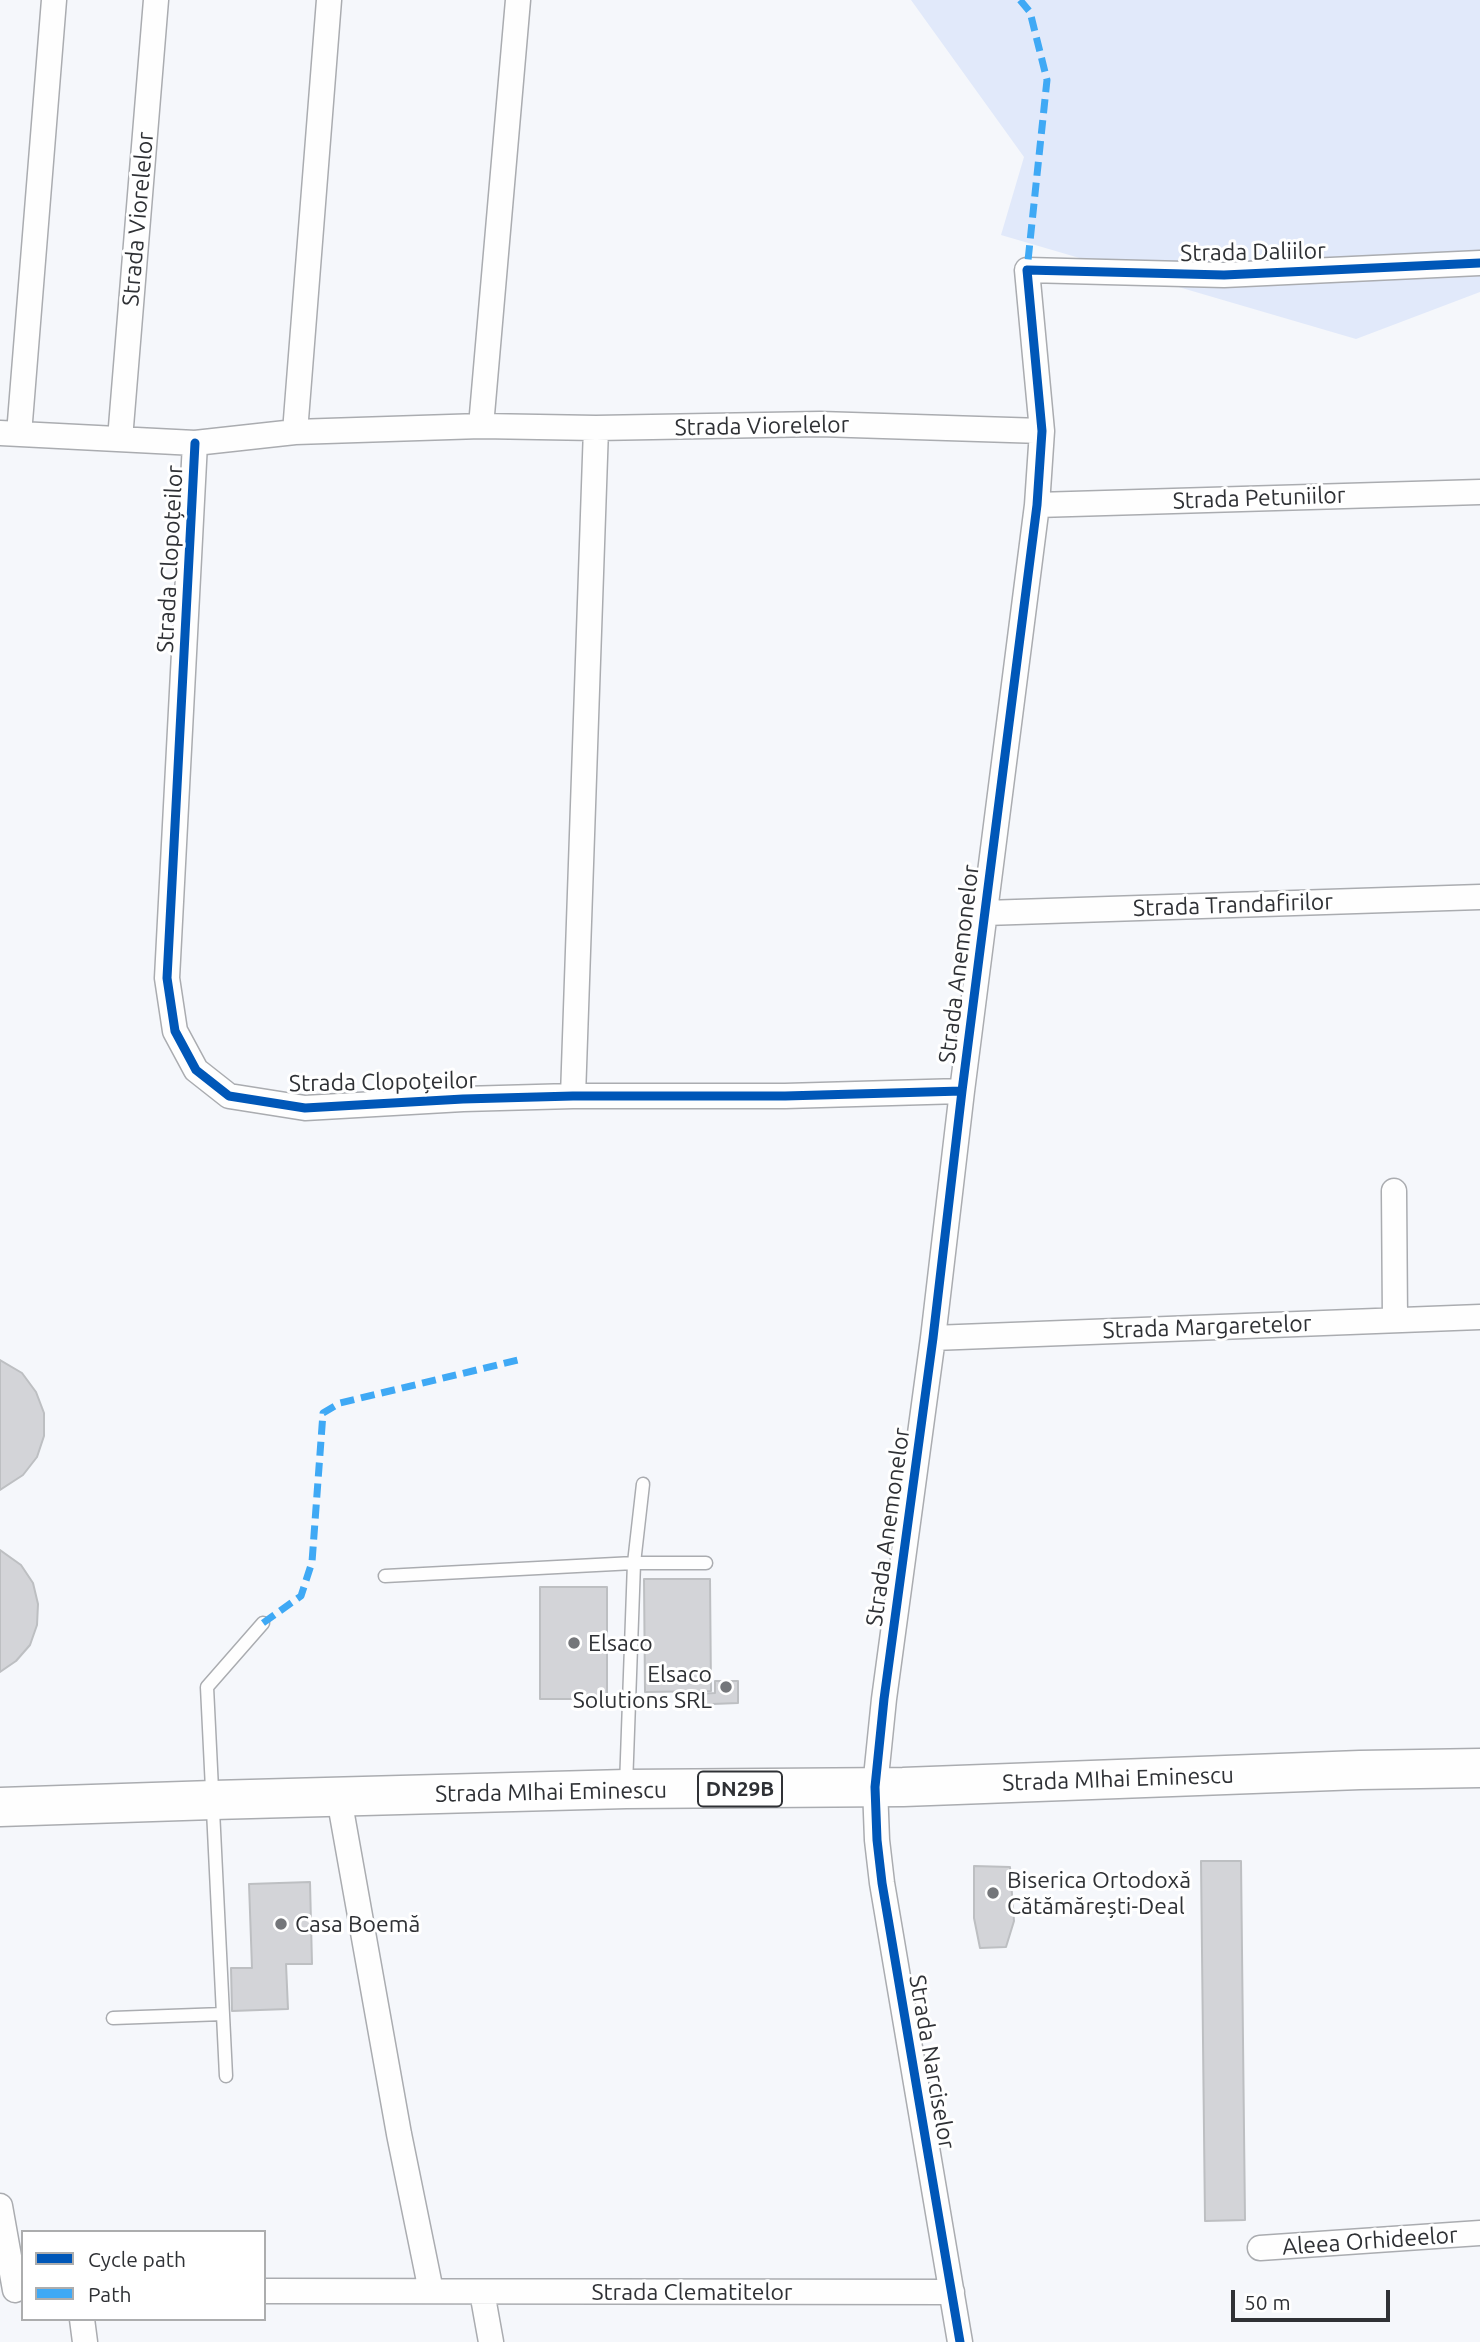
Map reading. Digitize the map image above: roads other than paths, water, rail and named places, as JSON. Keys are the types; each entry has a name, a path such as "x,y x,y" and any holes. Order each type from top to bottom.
{"main road":[{"name":"Strada MIhai Eminescu","path":"0,1807 626,1790 875,1787 1480,1768"}],"street":[{"name":"Strada Viorelelor","path":"54,0 10,433 195,443 295,432 481,426 596,428 820,424 1042,431"},
{"name":"Strada Viorelelor","path":"120,439 156,0"},
{"path":"295,432 329,0"},
{"path":"481,426 518,0"},
{"name":"Strada Daliilor","path":"1027,270 1224,275 1480,263"},
{"name":"Strada Anemonelor","path":"875,1787 885,1685 933,1338 1037,505 1042,431 1027,270"},
{"path":"573,1096 596,428"},
{"name":"Strada Clopoțeilor","path":"195,443 167,978 175,1031 196,1070 229,1096 305,1108 573,1096 785,1096 962,1091"},
{"name":"Strada Petuniilor","path":"1037,505 1480,492"},
{"name":"Strada Trandafirilor","path":"985,914 1480,897"},
{"path":"1394,1191 1395,1320"},
{"name":"Strada Margaretelor","path":"933,1338 1480,1317"},
{"name":"Strada Narciselor","path":"875,1787 881,1883 960,2342"},
{"path":"339,1798 397,2121 431,2291"},
{"path":"0,2206 12,2290"},
{"name":"Aleea Orhideelor","path":"1260,2248 1480,2233"},
{"name":"Strada Clematitelor","path":"266,2291 952,2292"},
{"path":"482,2292 491,2342"},
{"path":"82,2321 85,2342"}],"lane":[{"path":"626,1790 634,1563 643,1484"},
{"path":"385,1576 634,1563 706,1563"},
{"path":"226,2076 207,1688 263,1623"},
{"path":"113,2018 223,2014"}],"place":[{"name":"Elsaco","path":"574,1643"},
{"name":"Elsaco Solutions SRL","path":"726,1687"},
{"name":"Biserica Ortodoxă Cătămărești-Deal","path":"993,1893"},
{"name":"Casa Boemă","path":"281,1924"}]}
